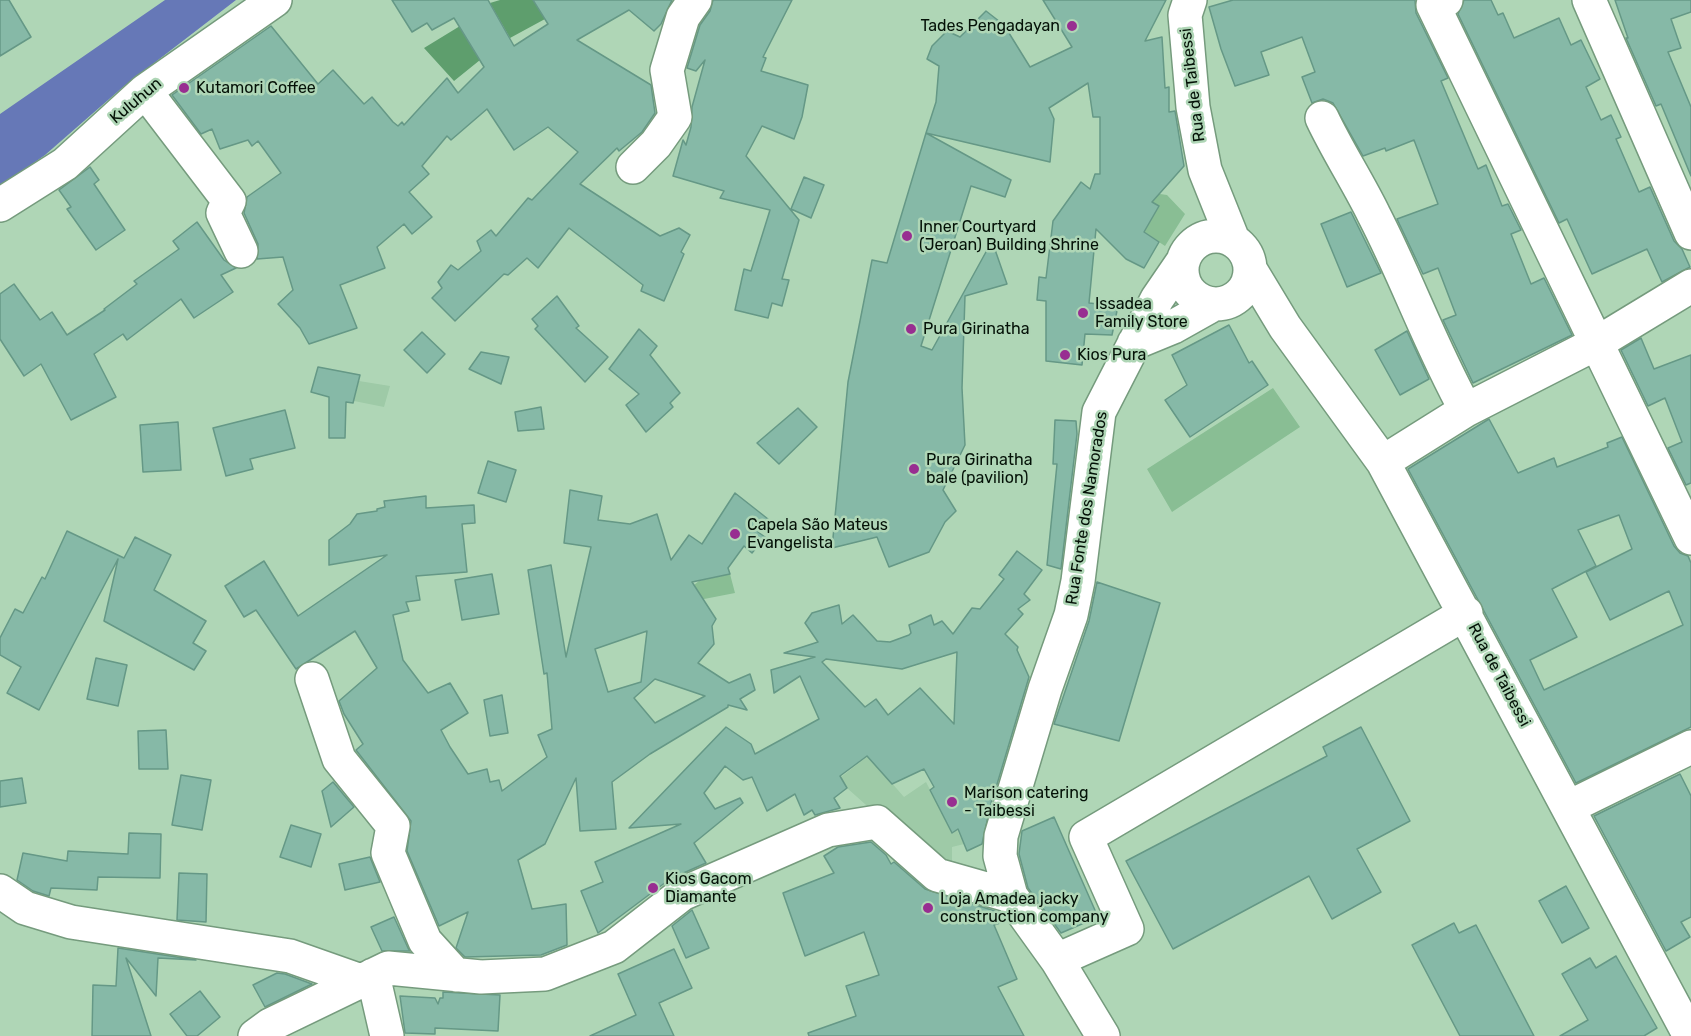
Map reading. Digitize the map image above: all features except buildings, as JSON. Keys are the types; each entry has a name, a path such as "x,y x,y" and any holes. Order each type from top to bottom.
{"street":[{"name":"Kuluhun","path":"0,205 65,164 145,91 275,0"},
{"path":"633,167 656,144 675,117 667,70 683,17 694,0"},
{"name":"Rua de Taibessi","path":"1190,0 1185,15 1192,95 1205,170 1233,240"},
{"path":"1589,0 1691,233"},
{"path":"1435,2 1691,538"},
{"path":"145,91 229,201 223,213 242,251"},
{"path":"1322,118 1337,151 1374,215 1440,362 1466,410"},
{"name":"Rua de Taibessi","path":"1190,251 1205,170"},
{"path":"1134,343 1173,327 1220,304 1244,290 1250,269 1242,248 1233,240 1209,237 1190,251 1186,285 1203,302 1220,304 1285,327"},
{"name":"Rua Fonte dos Namorados","path":"1102,1036 1057,960 1011,896 1000,856 1001,836 1042,699 1071,615 1080,569 1100,411 1157,299 1190,251"},
{"name":"Rua de Taibessi","path":"1250,269 1285,327 1383,462 1466,613 1690,1036"},
{"path":"1383,462 1466,410 1597,343 1691,286"},
{"path":"1057,960 1126,929 1086,837 1466,613"},
{"path":"312,679 339,759 393,826 388,853 425,941 456,975"},
{"path":"1569,807 1691,747"},
{"path":"255,1036 270,1025 388,968 481,977 545,974 614,947 682,894 828,830 877,822 937,875 1011,896"},
{"path":"0,891 25,908 71,922 290,956 367,978"},
{"path":"367,978 387,1036"}],"shaded area":[{"path":"500,0 533,0 545,19 510,38 490,3"},
{"path":"460,26 480,60 454,81 424,48"},
{"path":"1152,184 1160,194 1167,195 1185,214 1165,246 1144,232 1159,206 1133,190"},
{"path":"359,381 390,386 384,407 354,401"},
{"path":"1273,388 1300,427 1172,512 1147,469"},
{"path":"730,574 735,593 699,600 694,585 699,581"},
{"path":"877,749 883,773 904,797 926,782 952,833 957,830 964,844 952,847 952,865 939,870 847,788 841,777"}],"water":[{"path":"165,0 236,0 123,87 45,155 0,187 0,114"}],"place":[{"name":"Tades Pengadayan","path":"1072,26"},
{"name":"Kutamori Coffee","path":"184,88"},
{"name":"Inner Courtyard (Jeroan) Building Shrine","path":"907,236"},
{"name":"Issadea Family Store","path":"1083,313"},
{"name":"Pura Girinatha","path":"911,329"},
{"name":"Kios Pura","path":"1065,355"},
{"name":"Pura Girinatha bale (pavilion)","path":"914,469"},
{"name":"Capela São Mateus Evangelista","path":"735,534"},
{"name":"Marison catering - Taibessi","path":"952,802"},
{"name":"Kios Gacom Diamante","path":"653,888"},
{"name":"Loja Amadea jacky construction company","path":"928,908"}]}
